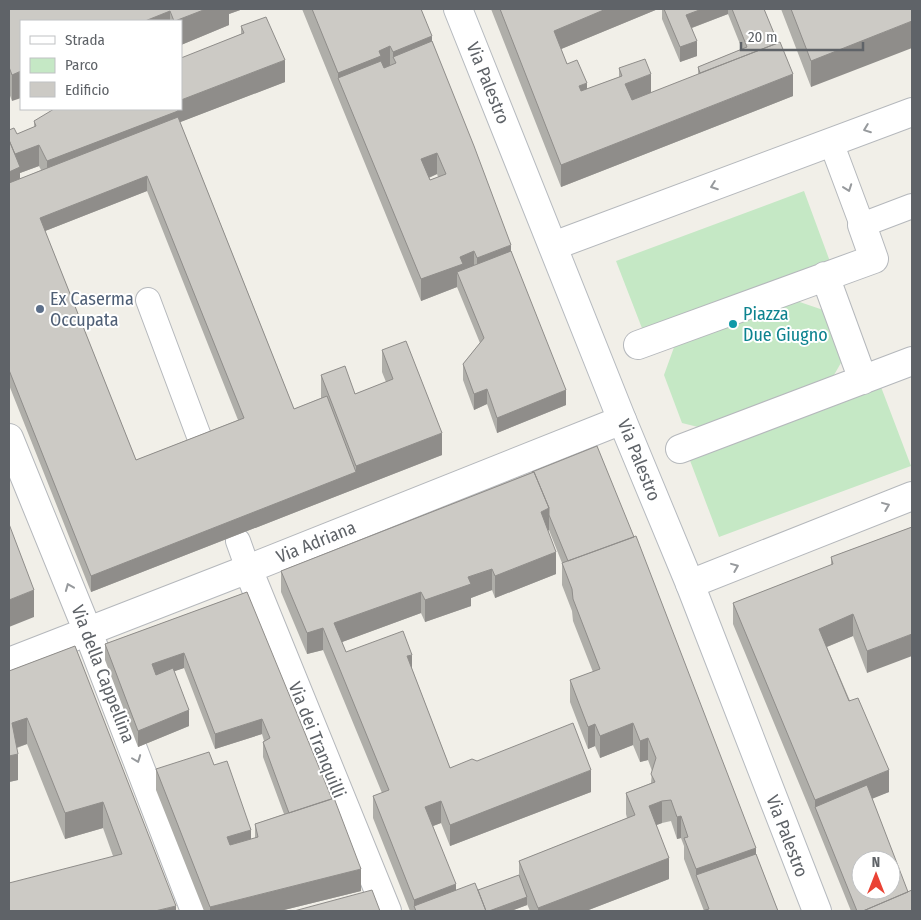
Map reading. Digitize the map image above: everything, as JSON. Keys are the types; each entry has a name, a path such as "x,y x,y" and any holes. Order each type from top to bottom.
{"street":[{"name":"Via Palestro","path":"458,9 622,420 690,584 816,911"},
{"path":"553,246 912,112"},
{"path":"638,345 874,259 862,225"},
{"path":"825,276 863,380"},
{"path":"680,449 912,361"},
{"name":"Via Adriana","path":"9,662 622,420"},
{"name":"Via della Cappellina","path":"9,438 88,632 195,911"},
{"path":"690,584 912,496"},
{"name":"Via dei Tranquilli","path":"248,569 376,903"}],"lane":[{"path":"832,142 862,225 912,206"},
{"path":"148,300 203,447"},
{"path":"238,541 248,569"}],"green space":[{"path":"804,191 832,267 645,336 616,261"},
{"path":"788,298 832,313 846,354 826,389 710,430 682,423 664,375 677,339"},
{"path":"878,379 911,466 719,537 686,450"}],"building":[{"path":"9,9 206,9 178,20 174,20 170,11 148,20 20,20 20,71 12,75 9,67"},
{"path":"312,9 421,9 432,36 393,52 390,46 379,51 381,56 338,73"},
{"path":"500,9 606,9 554,31 567,64 577,60 587,83 579,86 581,91 622,76 619,68 645,59 651,74 625,84 632,100 780,42 793,74 561,165"},
{"path":"664,9 702,9 686,15 697,41 680,47"},
{"path":"732,9 764,9 778,43 700,73 698,67 747,47"},
{"path":"791,9 912,9 912,21 811,61"},
{"path":"266,17 285,60 182,100 182,58 244,33 241,26"},
{"path":"432,41 511,245 477,258 474,251 460,257 463,264 421,279 338,78 381,61 384,68 396,63 393,57","holes":["437,153 446,174 430,180 421,159"]},
{"path":"52,110 178,111 47,161 39,145 15,154 9,140 9,130 14,128 17,134 36,126 34,121"},
{"name":"Ex Caserma Occupata","path":"178,117 294,409 327,396 356,472 91,576 9,370 9,183","holes":["147,176 244,418 136,460 40,218"]},
{"path":"9,140 20,167 9,172"},
{"path":"511,251 566,390 497,418 487,389 474,394 463,364 484,338 457,272"},
{"path":"406,341 442,433 356,466 321,375 345,366 355,394 393,379 382,350"},
{"path":"597,446 634,537 568,561 549,515 549,508 534,472 532,472"},
{"path":"534,472 549,508 541,512 556,552 495,576 492,569 468,577 471,584 425,600 421,592 334,623 346,652 403,631 412,655 407,656 450,768 472,759 477,761 573,723 591,770 450,825 441,801 425,807 456,884 414,900 373,796 389,790 323,628 307,633 281,571"},
{"path":"9,524 34,590 9,600"},
{"path":"912,527 912,634 867,651 853,614 819,629 849,701 858,698 889,770 815,800 733,603 833,564 831,557"},
{"path":"636,536 756,848 696,869 684,838 688,837 681,816 677,817 671,800 662,801 649,806 669,858 538,908 519,861 635,815 626,793 655,782 651,774 656,758 648,738 640,741 633,723 600,736 595,724 588,727 570,680 600,669 573,599 572,589 562,563"},
{"path":"247,592 332,799 289,813 263,742 270,738 262,719 215,734 184,653 152,664 156,675 173,668 189,710 138,731 105,644"},
{"path":"75,646 176,906 155,911 9,911 9,883 122,854 103,802 65,813 27,718 12,723 18,754 9,756 9,671"},
{"path":"209,752 214,765 227,761 251,830 227,837 230,845 258,837 255,824 334,798 361,869 210,907 156,769"},
{"path":"867,785 892,850 851,850 851,896 815,807"},
{"path":"756,854 778,911 702,911 709,909 696,875"},
{"path":"901,874 908,892 901,895"},
{"path":"519,875 527,897 486,911 478,890"},
{"path":"475,883 486,911 416,911 414,906"},
{"path":"372,890 380,911 294,911"},
{"path":"912,890 912,911 863,911 889,900 901,900 901,895"},
{"path":"853,900 889,900 863,911 857,911"}],"place":[{"name":"Ex Caserma Occupata","path":"40,309"},
{"name":"Piazza Due Giugno","path":"733,324"}]}
